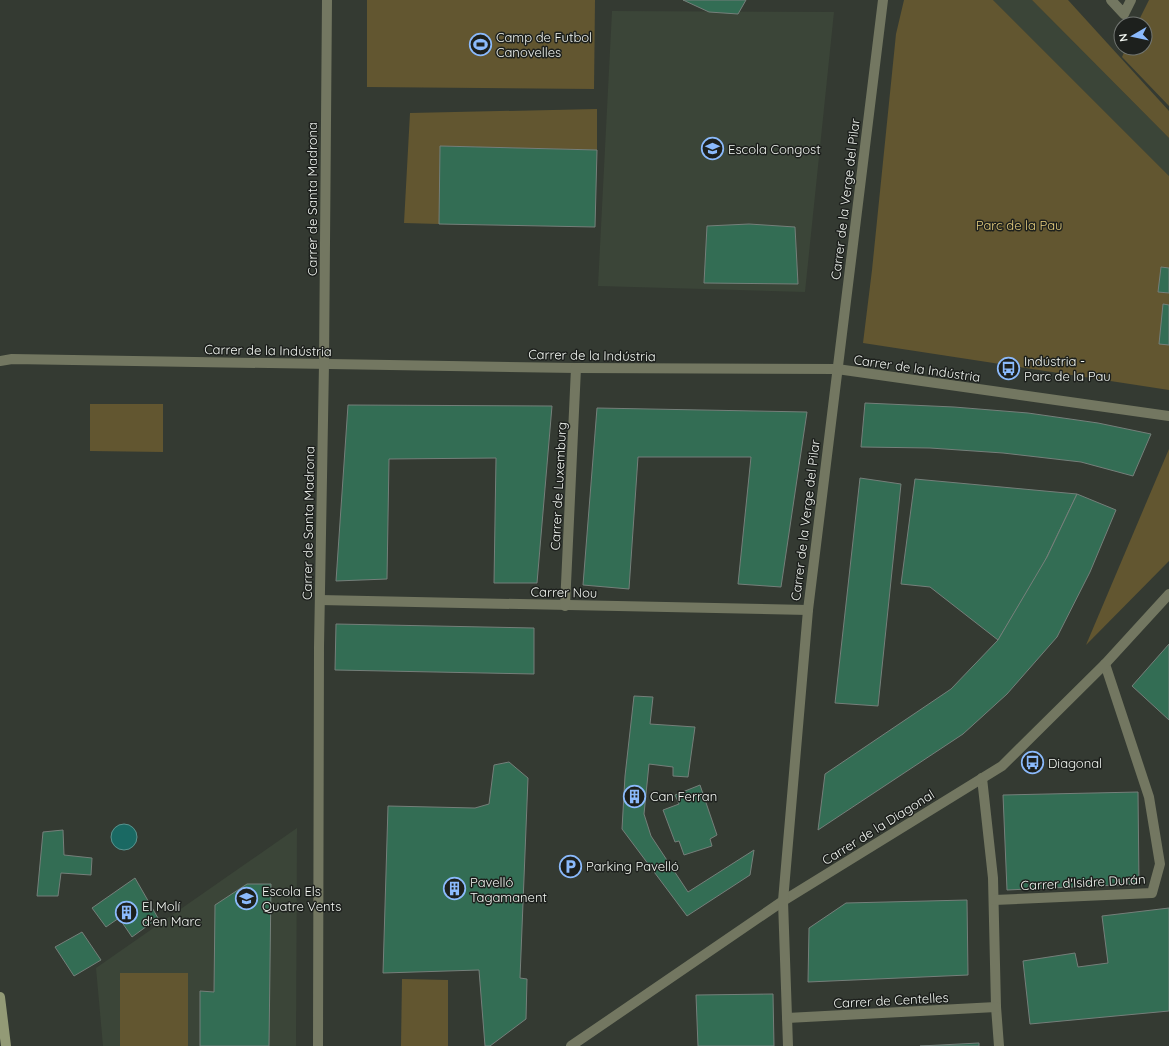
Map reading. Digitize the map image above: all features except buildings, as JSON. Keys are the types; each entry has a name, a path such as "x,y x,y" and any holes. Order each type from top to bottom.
{"main road":[{"path":"0,997 6,1046"}],"street":[{"name":"Carrer de Santa Madrona","path":"318,1046 320,600 324,364 327,0"},
{"name":"Carrer de la Verge del Pilar","path":"788,1046 783,901 808,610 883,0"},
{"path":"1111,0 1124,14 1131,0"},
{"path":"0,356 12,359"},
{"name":"Carrer de la Indústria","path":"12,359 576,368 837,369 1169,416"},
{"path":"0,361 12,359"},
{"name":"Carrer de Luxemburg","path":"565,606 576,368"},
{"name":"Carrer de la Diagonal","path":"571,1046 783,901 1002,766 1105,664 1169,594"},
{"name":"Carrer Nou","path":"320,600 808,610"},
{"name":"Carrer d'Isidre Durán","path":"994,900 1152,893 1160,864 1149,797 1105,664"},
{"path":"982,778 994,900 996,1008 999,1046"},
{"name":"Carrer de Centelles","path":"787,1018 996,1008"}],"shaded area":[{"path":"993,0 1032,0 1169,138 1169,176"},
{"name":"Escola Congost","path":"612,11 834,12 805,292 598,286"},
{"name":"Escola Els Quatre Vents","path":"297,828 296,1046 103,1046 96,968"}],"green space":[{"name":"Camp de Futbol Canovelles","path":"367,0 595,0 594,89 367,87"},
{"name":"Parc de la Pau","path":"904,0 993,0 1169,176 1169,390 863,343 896,34"},
{"path":"1032,0 1068,0 1113,49 1113,56 1119,56 1169,111 1169,138"},
{"path":"1149,0 1169,0 1169,106 1122,57 1153,56 1153,16 1141,16"},
{"path":"597,109 597,150 440,146 439,224 404,223 410,113"},
{"path":"90,404 163,404 163,452 90,451"},
{"path":"1169,449 1169,561 1086,645"},
{"path":"120,973 188,973 188,1046 120,1046"},
{"path":"402,979 448,980 448,1046 401,1046"}],"water":[{"path":"124,824 133,828 137,837 133,846 124,850 115,846 111,837 115,828"}],"place":[{"name":"Camp de Futbol Canovelles","path":"481,44"},
{"name":"Escola Congost","path":"712,149"},
{"name":"Indústria - Parc de la Pau","path":"1009,368"},
{"name":"Diagonal","path":"1033,763"},
{"name":"Can Ferran","path":"635,796"},
{"name":"Parking Pavelló","path":"570,866"},
{"name":"Pavelló Tagamanent","path":"454,889"},
{"name":"Escola Els Quatre Vents","path":"247,898"},
{"name":"El Molí d'en Marc","path":"126,913"}]}
